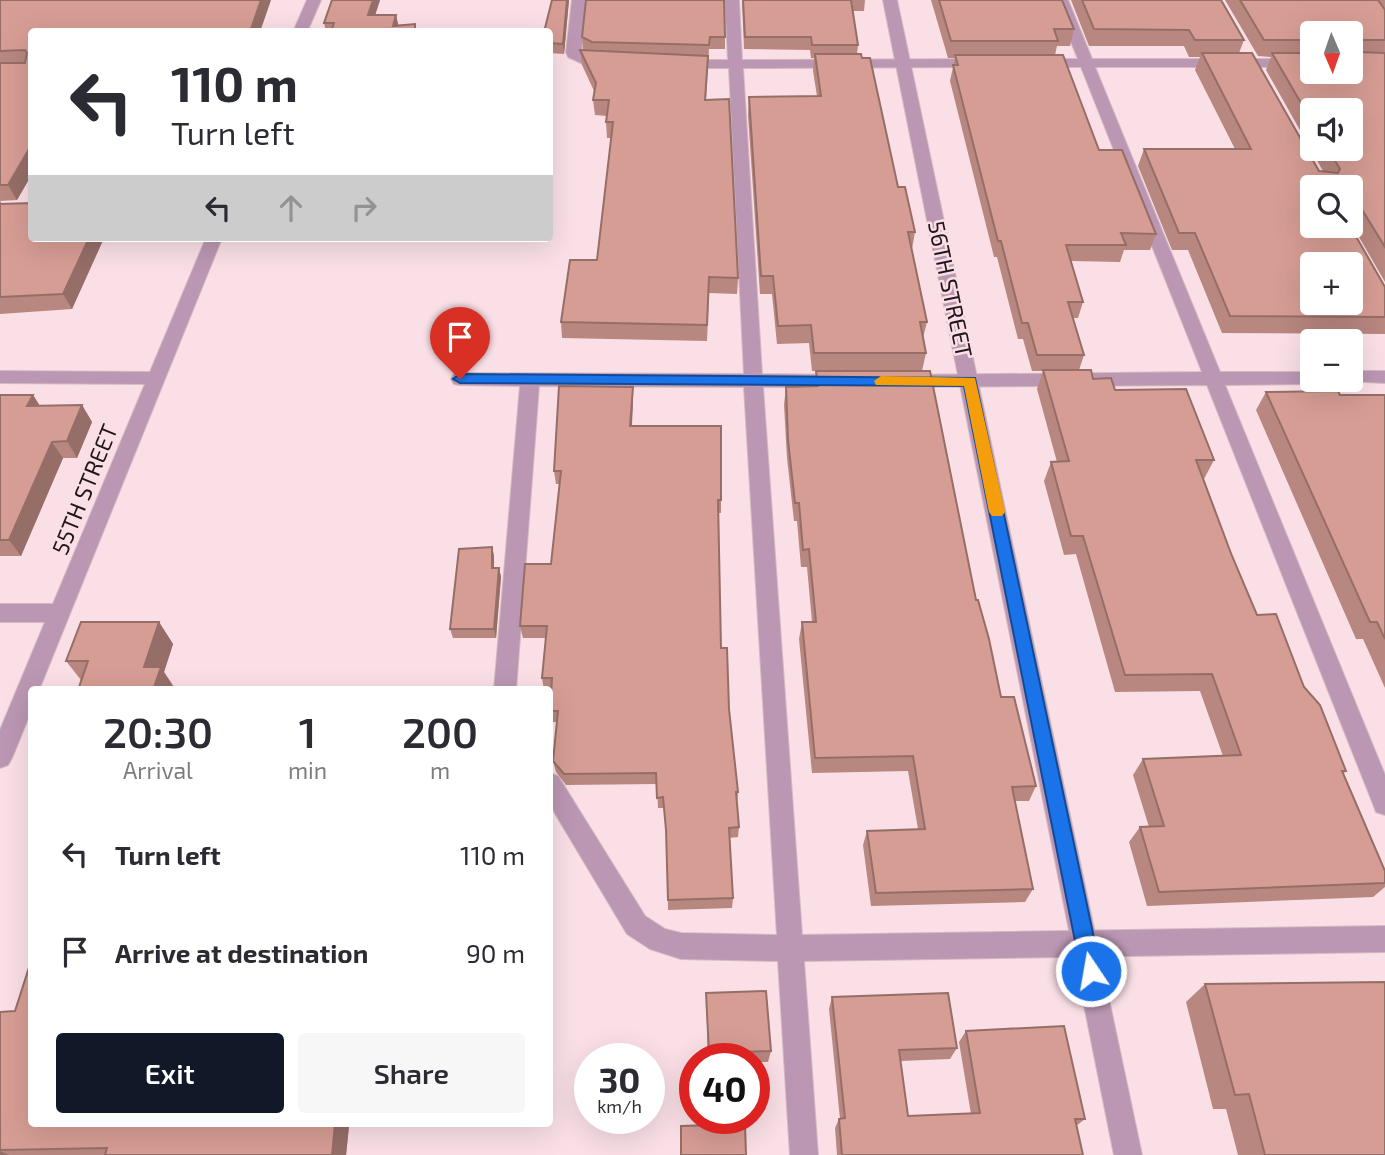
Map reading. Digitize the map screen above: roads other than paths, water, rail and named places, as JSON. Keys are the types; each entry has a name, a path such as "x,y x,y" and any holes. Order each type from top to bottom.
{"street":[{"path":"302,28 314,0"},
{"path":"579,0 573,52 575,57 592,61 632,62"},
{"path":"732,0 738,65 753,381 804,1155"},
{"name":"56TH STREET","path":"890,0 1128,1155"},
{"path":"1061,0 1385,804"},
{"path":"671,63 996,63"},
{"path":"1022,63 1300,63"},
{"name":"55TH STREET","path":"30,686 212,242"},
{"path":"0,377 157,378"},
{"path":"1363,377 1385,377"},
{"path":"889,381 1300,378"},
{"path":"460,379 862,381"},
{"path":"505,686 530,379"},
{"path":"0,613 60,613"},
{"name":"55TH STREET","path":"0,758 28,690"},
{"path":"553,789 636,925 659,940 681,946 791,948 1385,939"}]}
